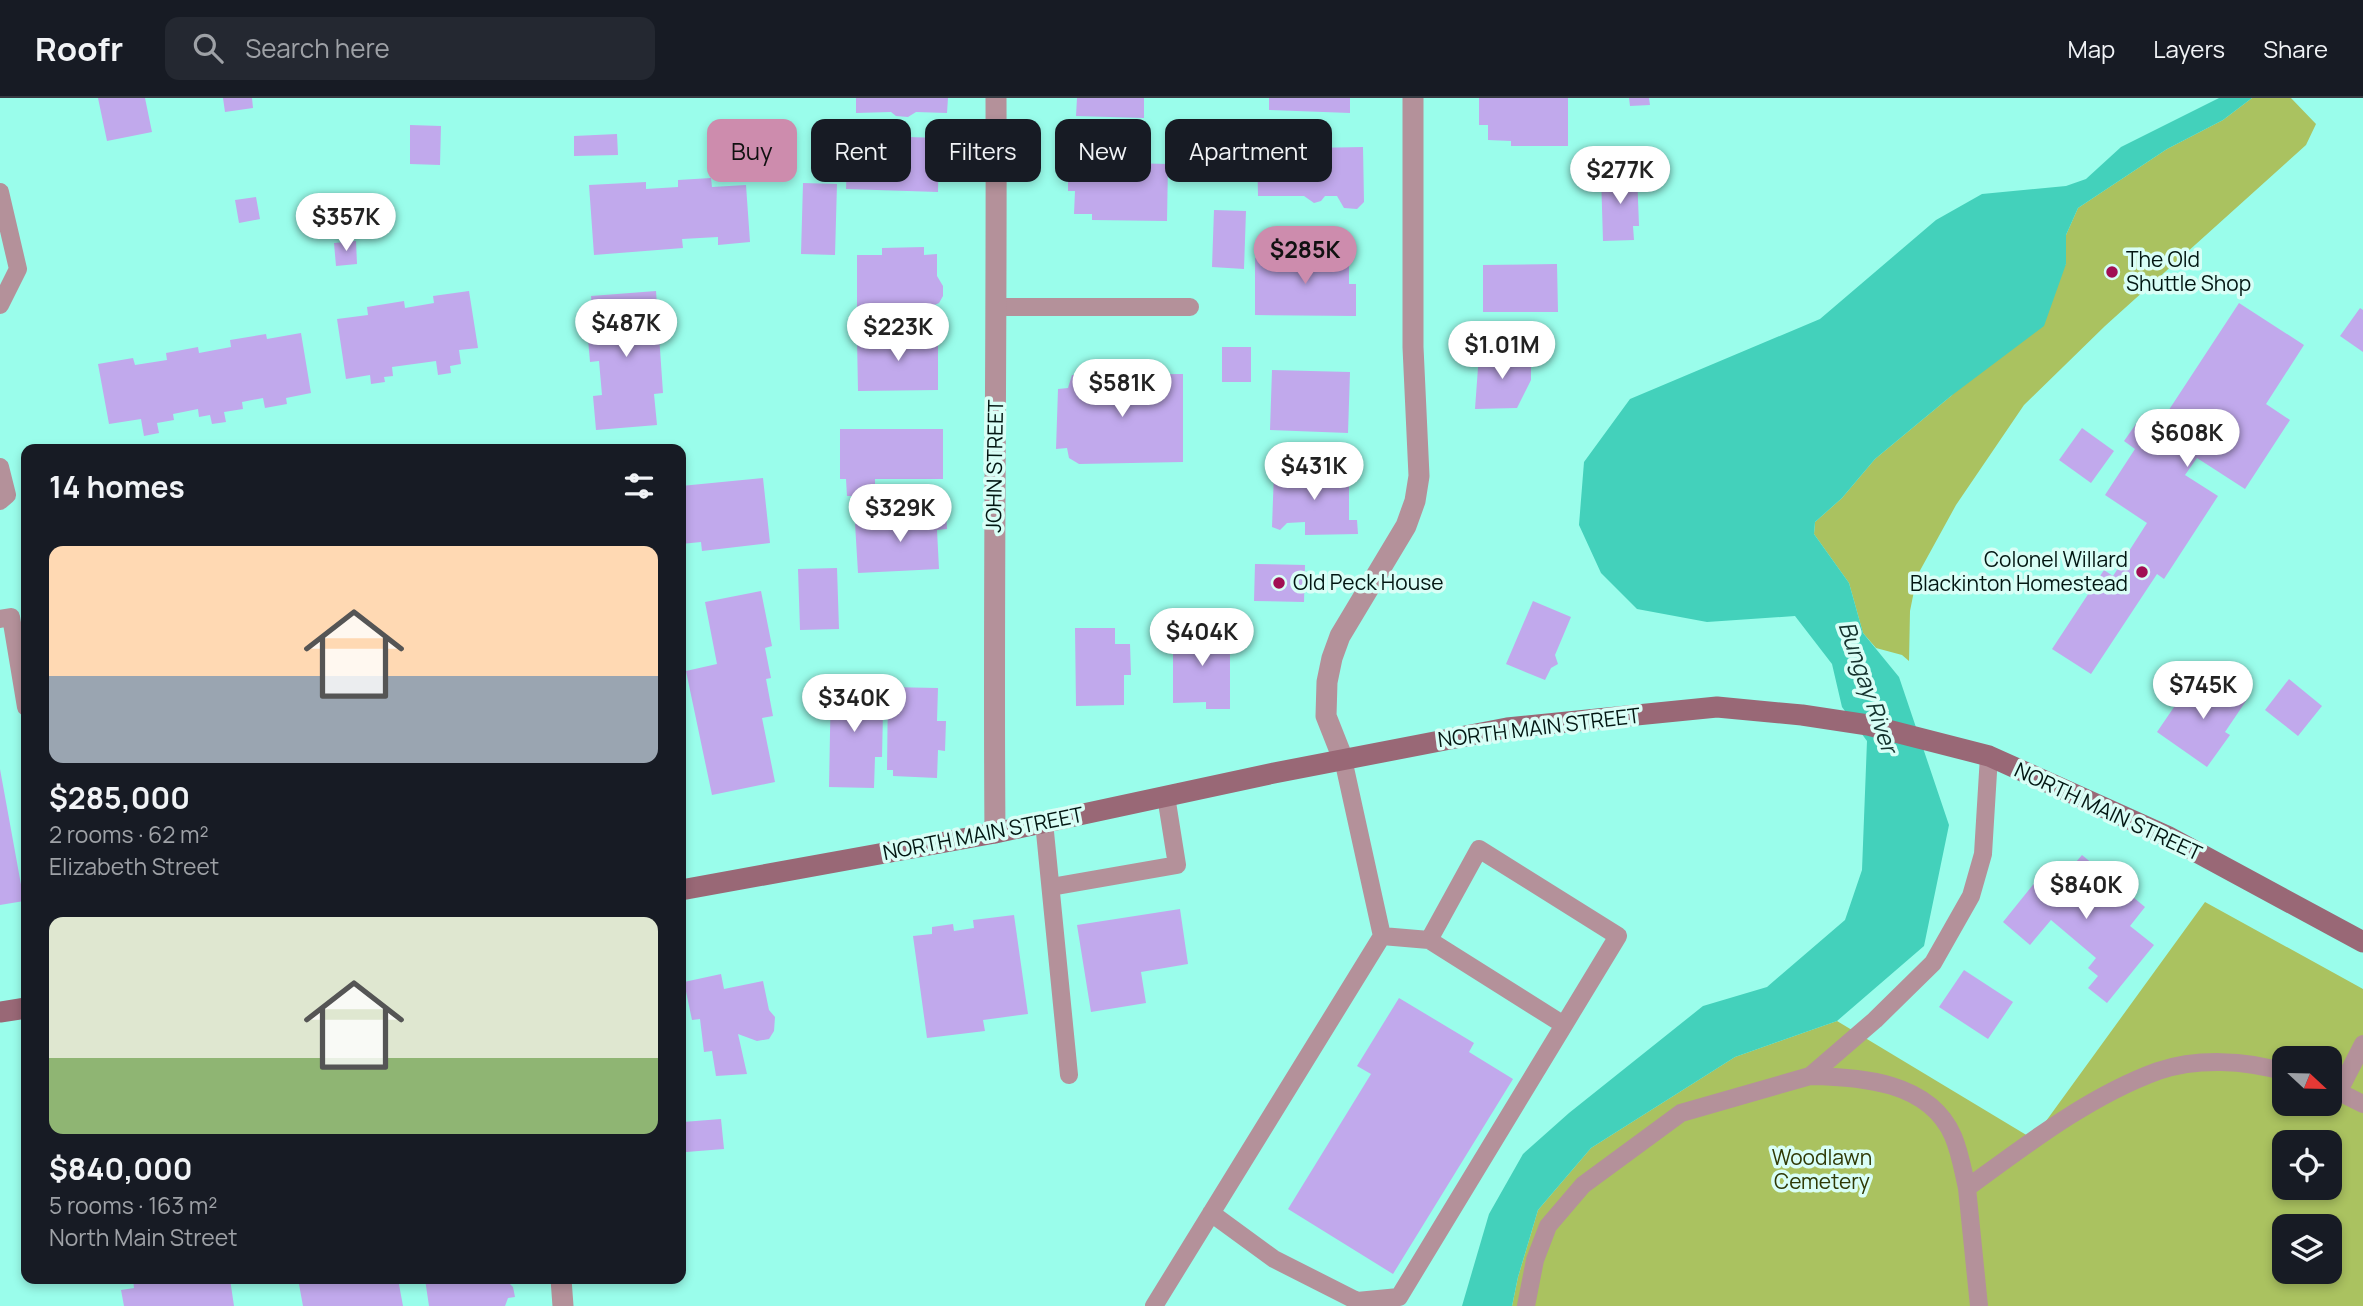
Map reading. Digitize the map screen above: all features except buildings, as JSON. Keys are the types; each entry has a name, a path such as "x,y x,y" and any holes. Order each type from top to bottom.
{"main road":[{"name":"NORTH MAIN STREET","path":"686,889 995,833 1507,728 1717,707 1802,715 1868,725 1989,756 2167,836 2363,942"},
{"path":"0,1012 21,1009"}],"street":[{"name":"JOHN STREET","path":"995,833 993,602 997,307 996,98"},
{"path":"1343,760 1326,716 1327,682 1332,658 1340,636 1406,526 1415,501 1419,476 1413,347 1413,98"},
{"path":"561,1284 563,1306"}],"lane":[{"path":"0,192 18,269 0,305"},
{"path":"997,307 1190,307"},
{"path":"0,467 7,495 0,501"},
{"path":"0,619 12,617 21,674"},
{"path":"1810,1076 1875,1020 1933,963 1954,929 1971,895 1983,854 1989,756"},
{"path":"1154,1306 1382,936 1343,760"},
{"path":"1051,887 1177,865 1166,796"},
{"path":"1044,822 1069,1075"},
{"path":"1211,1213 1274,1259 1357,1301 1399,1297 1618,936 1479,849 1429,940"},
{"path":"1382,936 1429,940 1564,1025"},
{"path":"2342,1077 2363,1044"},
{"path":"1967,1188 2081,1111 2158,1071 2206,1062 2272,1069"},
{"path":"1526,1306 1535,1260 1548,1226 1583,1185 1681,1112 1810,1076 1861,1077 1891,1085 1917,1097 1942,1118 1953,1136 1967,1188 1979,1306"},
{"path":"2342,1093 2363,1104"}],"green space":[{"path":"2252,98 2291,98 2316,124 2306,145 2105,326 2024,405 1956,505 1917,576 1910,611 1909,661 1902,655 1876,648 1863,633 1849,583 1814,534 1815,522 1842,498 1875,459 1951,396 2066,264 2066,235 2078,208 2167,149 2223,120"},
{"name":"Woodlawn Cemetery","path":"2205,902 2363,989 2363,1306 1512,1306 1538,1210 1591,1148 1735,1057 1837,1021 2033,1139"}],"water":[{"name":"Bungay River","path":"2219,98 2252,98 2223,120 2167,149 2078,208 2066,235 2066,264 2044,326 1951,396 1875,459 1842,498 1815,522 1814,534 1849,583 1863,633 1899,677 1949,825 1924,946 1837,1021 1735,1057 1591,1148 1538,1210 1512,1306 1462,1306 1489,1214 1523,1154 1569,1113 1703,1006 1767,987 1845,920 1862,870 1867,741 1842,707 1832,664 1795,616 1707,622 1637,609 1601,573 1579,525 1584,462 1630,399 1820,319 1936,220 1982,194 2066,186 2086,179 2121,147"}],"place":[{"name":"The Old Shuttle Shop","path":"2112,272"},
{"name":"Colonel Willard Blackinton Homestead","path":"2142,572"},
{"name":"Old Peck House","path":"1279,583"}]}
